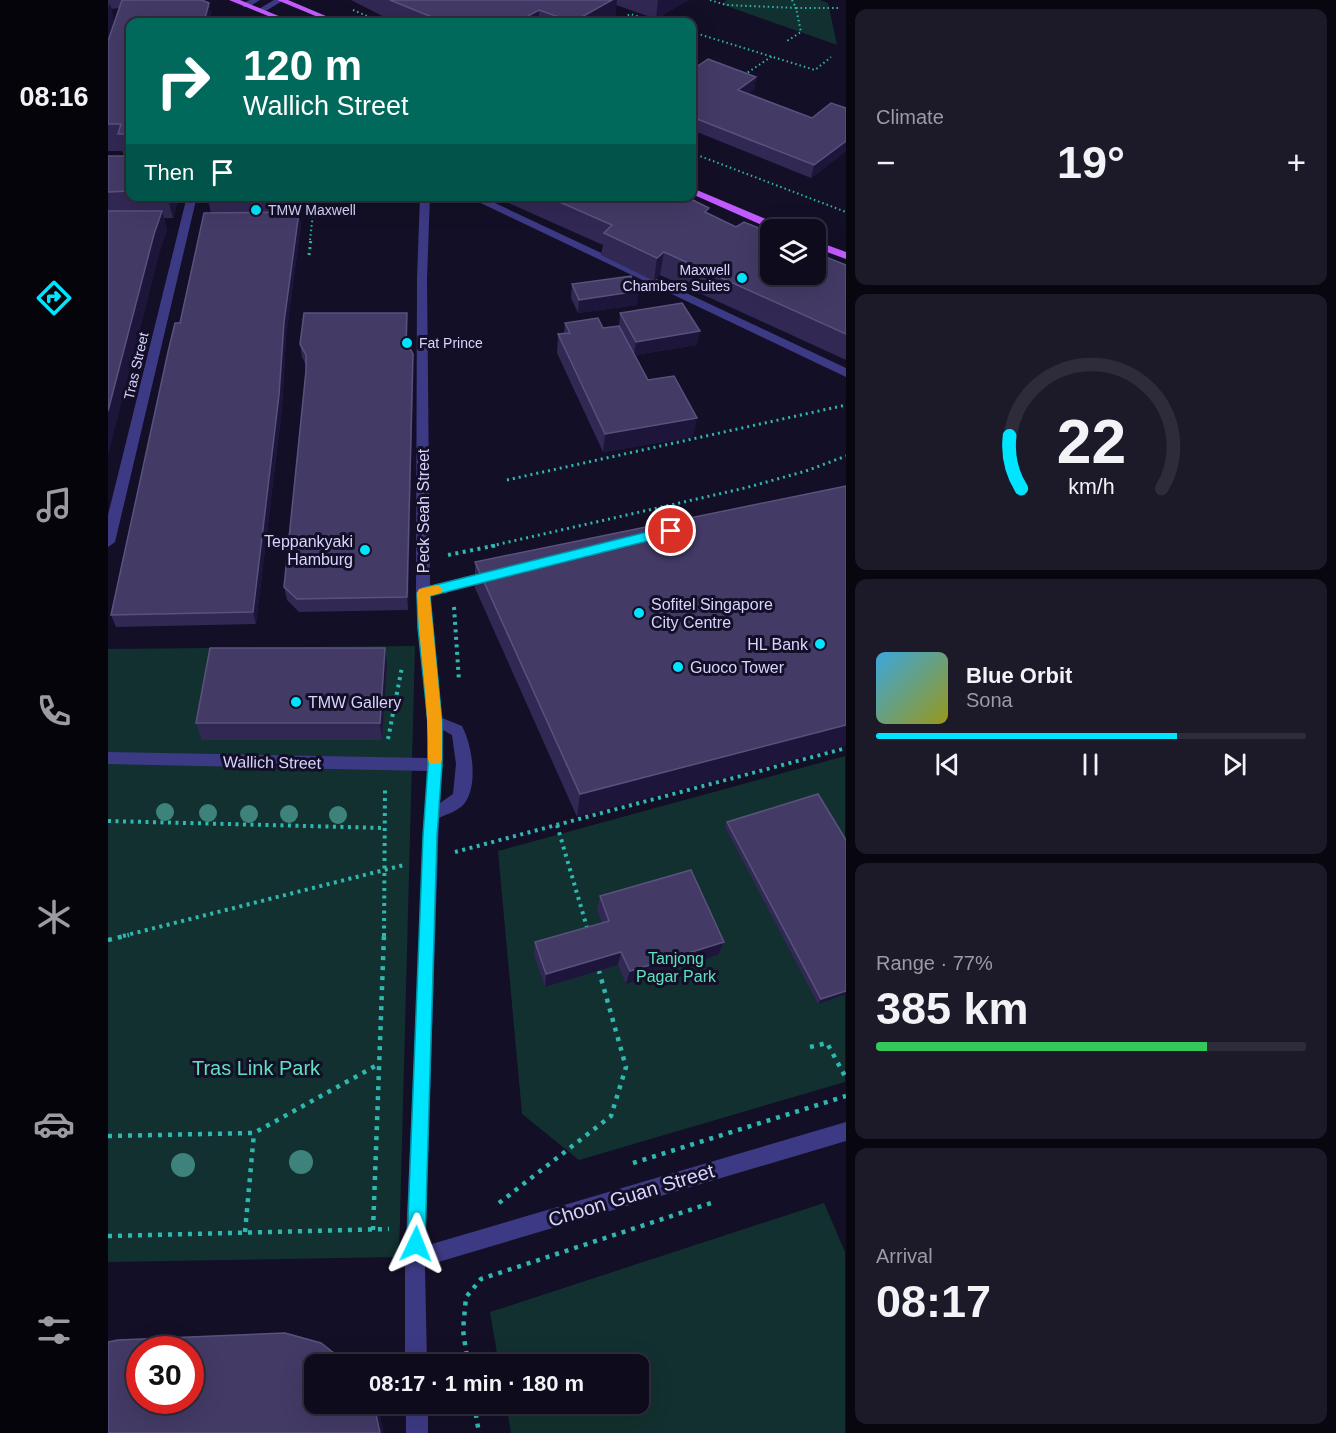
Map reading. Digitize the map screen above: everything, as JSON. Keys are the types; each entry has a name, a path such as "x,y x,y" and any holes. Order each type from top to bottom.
{"main road":[{"path":"233,0 280,18"},
{"path":"280,0 326,18"},
{"path":"696,192 760,220"},
{"path":"826,247 846,256"}],"street":[{"path":"246,5 255,0"},
{"path":"261,10 280,0"},
{"name":"Tras Street","path":"108,542 191,201"},
{"name":"Peck Seah Street","path":"417,1354 416,1259 429,859 435,765 435,722 423,593 422,279 425,201"},
{"path":"482,201 846,373"},
{"path":"423,593 504,573"},
{"path":"431,814 453,804 460,796 462,788 462,739 454,728 435,722"},
{"name":"Wallich Street","path":"108,758 435,765"},
{"name":"Choon Guan Street","path":"416,1259 846,1131"},
{"path":"417,1414 417,1433"}],"path":[{"path":"710,0 726,5 841,9"},
{"path":"788,41 801,32 792,0"},
{"path":"623,18 630,14 644,18"},
{"path":"696,33 774,55 814,70 831,57"},
{"path":"741,77 774,55"},
{"path":"696,155 846,213"},
{"path":"309,255 314,201"},
{"path":"507,480 846,405"},
{"path":"446,555 591,525 778,480 846,456"},
{"path":"108,940 429,859 846,748"},
{"path":"108,821 385,828"},
{"path":"557,825 590,939"},
{"path":"373,1230 386,870"},
{"path":"495,1207 611,1116 627,1067 599,970"},
{"path":"810,1047 827,1042 846,1078"},
{"path":"108,1136 254,1132 379,1064"},
{"path":"245,1232 254,1132"},
{"path":"466,1354 463,1330 466,1297 481,1278 720,1200"},
{"path":"108,1236 417,1229"},
{"path":"476,1414 479,1433"}],"green space":[{"path":"727,0 820,0 828,3 837,45 721,4"},
{"name":"Tras Link Park","path":"415,646 399,1257 108,1262 108,649"},
{"name":"Tanjong Pagar Park","path":"845,756 845,1082 579,1160 522,1114 498,851"},
{"path":"824,1203 845,1252 845,1433 511,1433 508,1414 649,1414 649,1354 497,1354 490,1312"}],"building":[{"path":"122,0 202,0 209,3 205,18 126,18 126,134 118,134 121,124 108,124 108,41"},
{"path":"390,0 612,0 580,18 562,18 539,10 528,16 534,18 434,18"},
{"path":"708,59 756,77 738,90 812,118 831,103 846,108 846,141 814,165 696,119 696,67"},
{"path":"108,156 126,156 126,191 108,192"},
{"path":"557,201 695,201 709,208 705,212 736,227 744,222 760,229 760,285 826,285 826,257 846,265 846,334 664,252 657,258 604,233 612,225"},
{"path":"108,211 162,211 108,411"},
{"path":"299,212 284,322 279,395 253,612 111,615 168,352 175,323 180,323 204,213"},
{"path":"631,276 639,291 579,300 572,284"},
{"path":"682,303 700,331 636,342 620,313"},
{"path":"304,313 407,313 406,341 413,354 407,597 297,599 284,587 306,371 306,355 300,344"},
{"path":"598,318 603,328 619,326 648,380 674,376 697,418 605,434 558,334 570,333 565,323"},
{"name":"Guoco Tower","path":"846,486 846,725 580,794 475,562"},
{"name":"TMW Gallery","path":"210,648 385,648 380,723 196,723"},
{"path":"818,794 846,840 846,991 821,999 727,822"},
{"path":"691,870 724,942 630,971 621,952 546,974 535,942 609,921 600,896"},
{"path":"285,1333 321,1343 335,1354 304,1354 304,1414 376,1414 380,1433 108,1433 108,1342 126,1340 126,1414 204,1414 204,1336"}],"slow traffic":[{"path":"435,760 435,722 423,593 437,589"}],"place":[{"name":"TMW Maxwell","path":"256,210"},
{"name":"Maxwell Chambers Suites","path":"742,278"},
{"name":"Fat Prince","path":"407,343"},
{"name":"Teppankyaki Hamburg","path":"365,550"},
{"name":"Sofitel Singapore City Centre","path":"639,613"},
{"name":"HL Bank","path":"820,644"},
{"name":"Guoco Tower","path":"678,667"},
{"name":"TMW Gallery","path":"296,702"}],"route":[{"path":"416,1244 430,836 435,765 435,722 423,593 671,531"}]}
